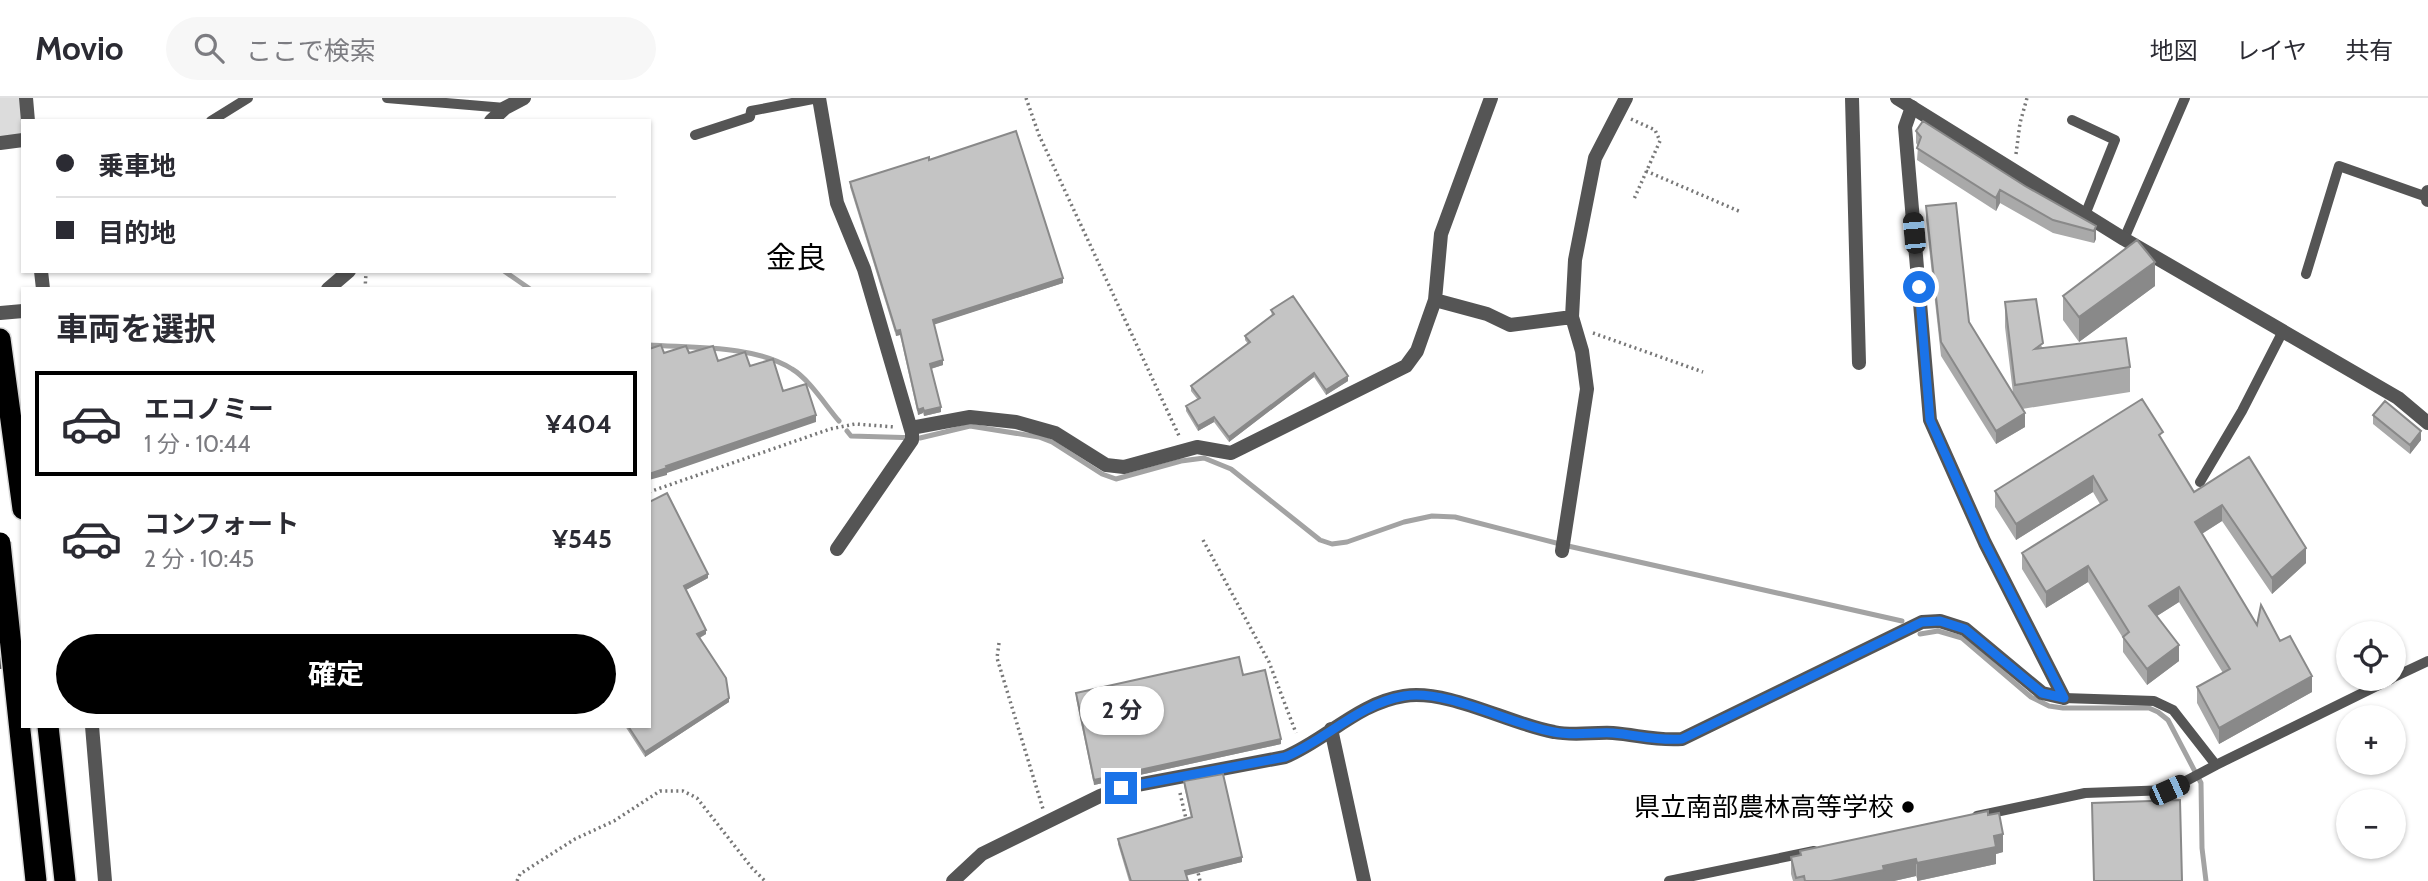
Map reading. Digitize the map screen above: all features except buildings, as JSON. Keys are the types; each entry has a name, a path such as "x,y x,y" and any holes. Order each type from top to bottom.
{"highway":[{"path":"0,339 21,494"},
{"path":"0,542 36,881"},
{"path":"48,728 65,881"}],"street":[{"path":"26,98 28,119"},
{"path":"492,119 504,103 524,98"},
{"path":"818,98 837,203 864,269 912,434"},
{"path":"837,549 912,434 970,417 1016,422 1055,433 1106,466 1124,467 1197,447 1231,453 1406,366 1417,351 1435,300 1441,234 1491,98"},
{"path":"1562,551 1587,389 1582,351 1573,321 1575,260 1594,158 1626,98"},
{"path":"1852,98 1859,363"},
{"path":"1896,98 2124,239 2399,398 2428,423"},
{"path":"1912,107 1905,127 1930,420 1985,543 2064,698"},
{"path":"0,143 21,140"},
{"path":"330,287 347,273"},
{"path":"1435,300 1487,314 1510,325 1573,321"},
{"path":"0,313 21,311"},
{"path":"953,881 982,854 1111,792 1285,757 1302,750 1331,729 1371,707 1404,696 1435,697 1555,733 1613,733 1658,741 1682,739 1922,622 1940,621 1965,629 2042,693 2064,698"},
{"path":"0,662 21,646"},
{"path":"92,728 105,881"},
{"path":"1331,729 1364,881"}],"lane":[{"path":"214,119 248,98"},
{"path":"387,98 504,103"},
{"path":"695,135 750,117 751,111 818,98"},
{"path":"2124,239 2185,98"},
{"path":"2072,120 2115,141 2085,215"},
{"path":"2306,274 2339,166 2428,196"},
{"path":"2200,482 2242,411 2283,331"},
{"path":"2406,671 2428,661"},
{"path":"1964,819 2085,793 2169,790 2366,691"},
{"path":"2064,698 2154,701 2173,710 2216,765"},
{"path":"1669,881 1830,847"}],"path":[{"path":"1026,98 1039,135 1185,449"},
{"path":"2012,170 2020,123 2028,98"},
{"path":"1617,112 1656,130 1660,141 1634,199"},
{"path":"1646,171 1741,212"},
{"path":"1573,321 1612,341 1703,372"},
{"path":"651,491 830,429 855,424 912,434"},
{"path":"1203,540 1269,662 1302,750"},
{"path":"999,643 997,658 1047,822"},
{"path":"1177,777 1189,829"},
{"path":"517,881 520,874 575,839 614,821 660,791 683,791 697,798 765,881"},
{"path":"1197,868 1200,881"}],"shaded area":[{"path":"0,98 21,98 21,136 0,139"}],"waterway":[{"path":"507,273 527,287"},
{"path":"651,345 723,349 777,361 805,379 839,421"},
{"path":"847,431 851,436 920,438 970,426 1039,437 1052,442 1102,474 1116,479 1181,461 1204,458 1231,469 1320,540 1332,544 1347,542 1404,522 1432,516 1455,517 1568,546 1902,621"},
{"path":"1920,634 1938,631 1962,638 2031,697 2049,706 2149,708 2168,720 2201,783 2202,848 2206,881"}],"place":[{"name":"県立南部農林高等学校","path":"1908,807"}],"district":[{"name":"金良","path":"796,257"}],"route":[{"path":"1121,788 1285,757 1307,748 1331,729 1371,707 1404,696 1435,697 1555,733 1613,733 1658,741 1682,739 1922,622 1940,621 1965,629 2042,693 2064,698 1985,543 1930,420 1919,287"}]}
